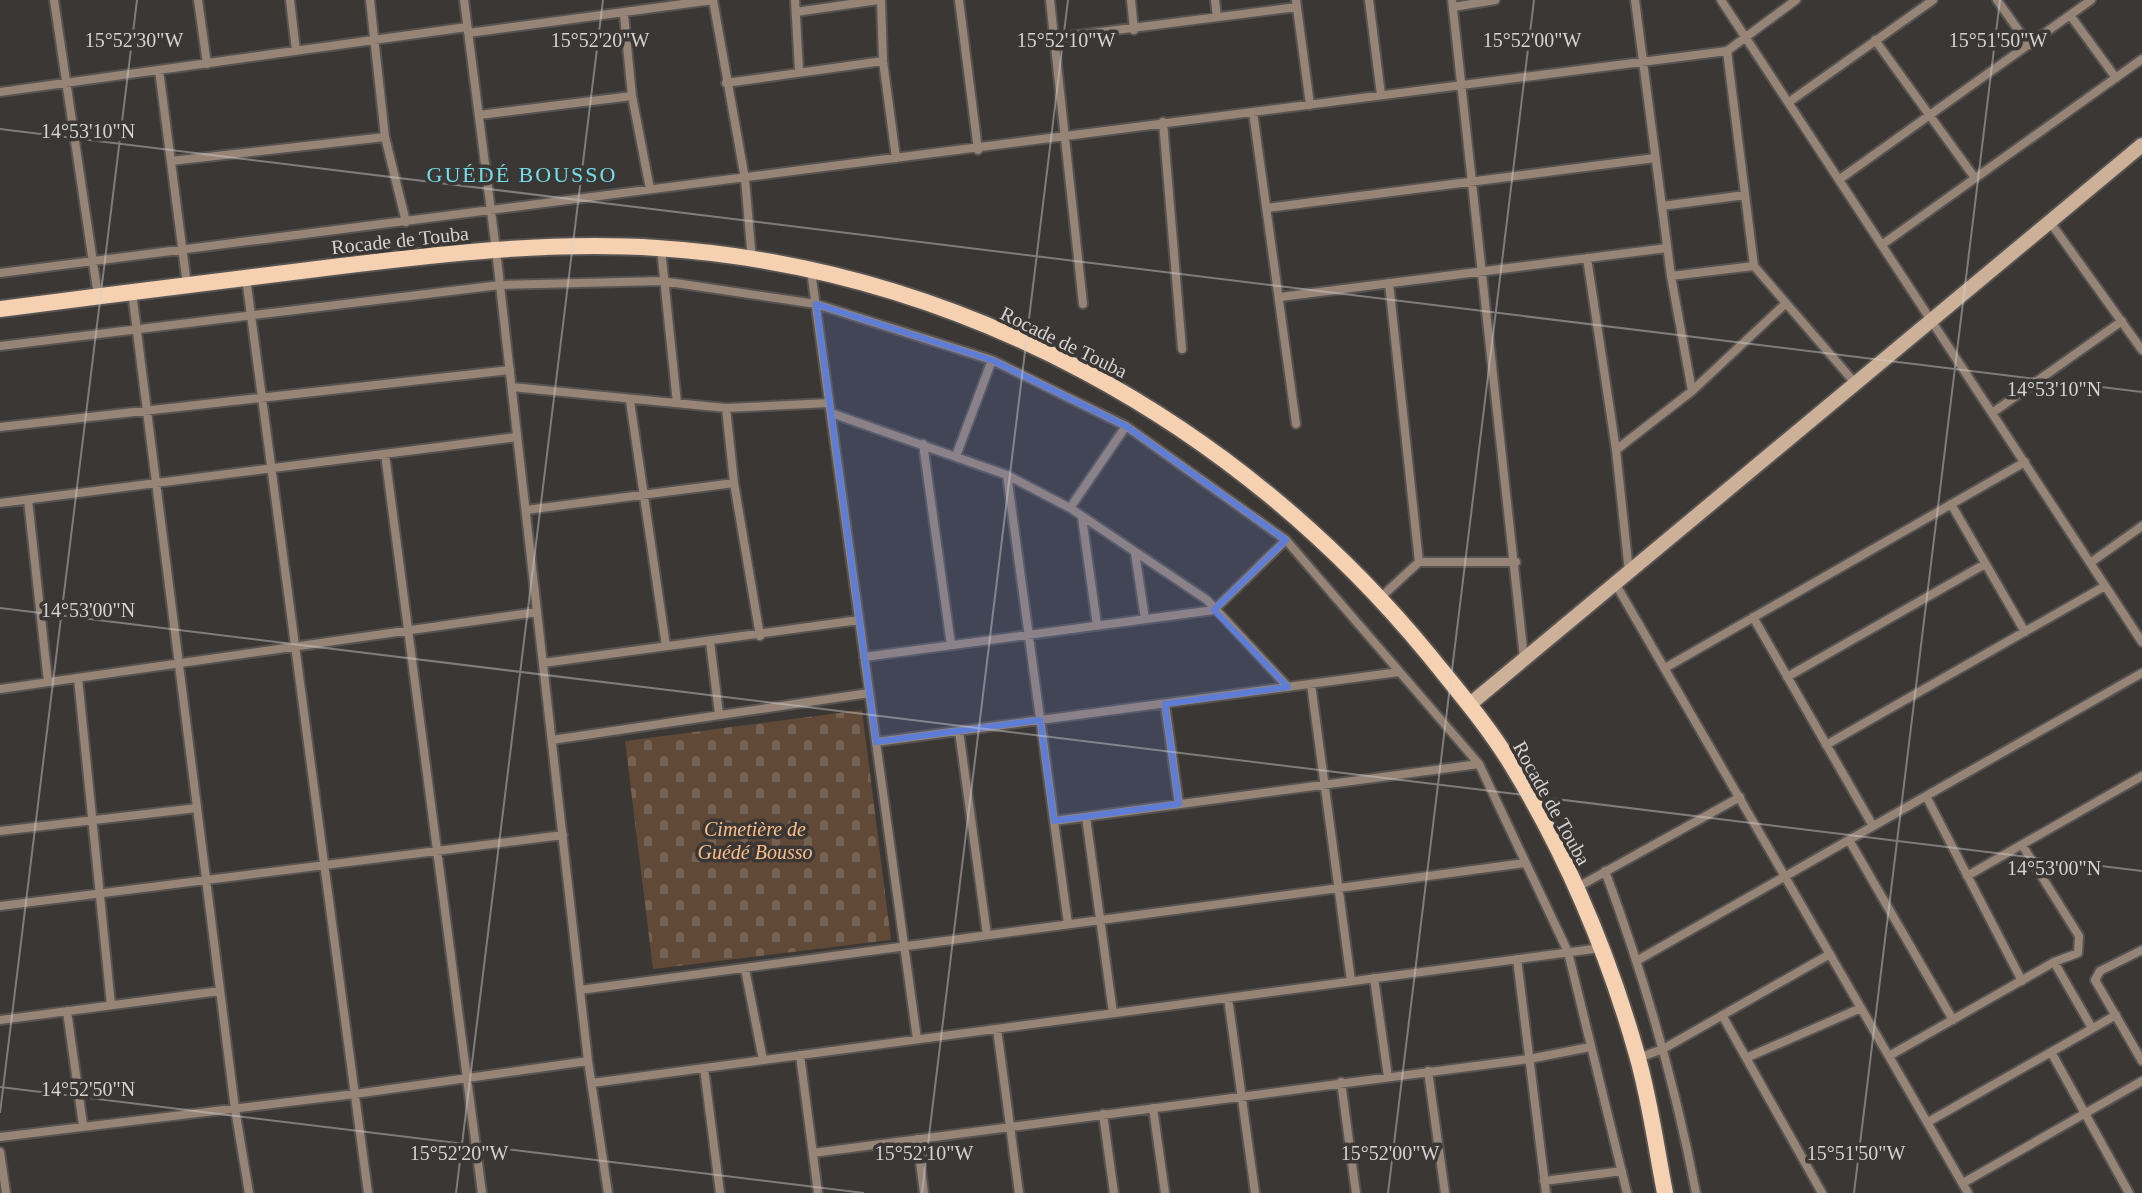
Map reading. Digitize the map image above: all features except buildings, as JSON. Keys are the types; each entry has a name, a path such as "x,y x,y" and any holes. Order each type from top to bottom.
{"main road":[{"name":"Rocade de Touba","path":"0,309 246,277 496,250 661,248 811,270 939,308 1098,377 1204,442 1263,487 1381,597 1469,705 1513,767 1575,888 1601,948 1638,1058 1665,1193"}],"street":[{"path":"54,0 98,297"},
{"path":"198,0 207,64"},
{"path":"290,0 296,51"},
{"path":"370,0 385,137 406,222"},
{"path":"464,0 496,250 588,1061 608,1193"},
{"path":"0,92 374,40 624,15 713,0 745,179 752,260"},
{"path":"795,0 799,70"},
{"path":"796,12 879,0 883,61 896,158"},
{"path":"959,0 978,150"},
{"path":"1050,0 1083,304"},
{"path":"1131,0 1134,30"},
{"path":"1215,0 1217,17"},
{"path":"1369,0 1381,95"},
{"path":"1495,0 1452,4 1525,659"},
{"path":"1635,0 1671,276 1692,391"},
{"path":"1721,0 2140,636"},
{"path":"0,273 978,150 1163,122 1727,51 1796,0"},
{"path":"1789,102 1933,0"},
{"path":"1997,0 2029,45"},
{"path":"1840,179 2091,0"},
{"path":"1053,38 1134,30 1297,3 1310,105"},
{"path":"624,15 632,96 650,189"},
{"path":"2070,15 2116,78"},
{"path":"1875,40 1975,178"},
{"path":"1727,51 1754,266 1855,383"},
{"path":"1883,244 2142,59"},
{"path":"726,83 799,70 883,61"},
{"path":"159,70 187,285"},
{"path":"479,115 632,96"},
{"path":"1253,112 1296,424"},
{"path":"1163,122 1182,349"},
{"path":"171,161 385,137"},
{"path":"1469,705 2142,145"},
{"path":"1267,208 1655,158"},
{"path":"1662,206 1745,195"},
{"path":"2050,222 2142,350"},
{"path":"661,248 677,403"},
{"path":"1280,297 1667,248"},
{"path":"1587,258 1616,450 1629,572"},
{"path":"1671,276 1754,266"},
{"path":"811,270 917,1039"},
{"path":"246,277 368,1193"},
{"path":"0,346 500,285 662,281 816,304 992,360 1126,426 1286,540 1479,764 1568,952 1627,1193"},
{"path":"1389,283 1419,562"},
{"path":"132,292 235,1109 249,1193"},
{"path":"1616,450 1692,391 1786,303"},
{"path":"1992,413 2122,321"},
{"path":"956,456 992,360"},
{"path":"0,427 262,395 510,370"},
{"path":"512,387 630,401 726,408 830,408 1007,475 1070,508 1207,600 1288,687"},
{"path":"630,401 666,646"},
{"path":"726,408 734,483 760,636"},
{"path":"1070,508 1126,426"},
{"path":"0,503 517,437"},
{"path":"923,444 951,645"},
{"path":"385,454 482,1193"},
{"path":"1665,668 2025,462"},
{"path":"1007,475 1068,924"},
{"path":"526,510 734,483"},
{"path":"28,500 48,682"},
{"path":"1951,504 2025,632"},
{"path":"1082,518 1097,625"},
{"path":"2090,563 2142,526"},
{"path":"864,657 1214,610 1286,540"},
{"path":"1135,553 1145,619"},
{"path":"1381,597 1419,562 1516,562"},
{"path":"1787,677 1985,564"},
{"path":"1615,583 1968,1193"},
{"path":"1826,745 2105,586"},
{"path":"0,689 537,612"},
{"path":"1753,617 1873,826"},
{"path":"543,663 760,636 859,620"},
{"path":"710,642 719,714"},
{"path":"876,742 1399,672"},
{"path":"1638,960 2142,673"},
{"path":"78,678 111,1005"},
{"path":"1311,684 1351,981"},
{"path":"552,740 869,693"},
{"path":"1165,704 1179,804"},
{"path":"959,731 987,935"},
{"path":"1054,821 1479,764"},
{"path":"1967,876 2142,776"},
{"path":"1926,796 2022,981"},
{"path":"1575,888 1740,797"},
{"path":"0,831 197,808"},
{"path":"1086,817 1113,1013"},
{"path":"0,906 563,835"},
{"path":"1849,840 1953,1020"},
{"path":"1889,1056 2054,962 2078,953 2079,936 2022,845"},
{"path":"580,990 1525,863"},
{"path":"1605,871 1638,960 1663,1049 1696,1193"},
{"path":"592,1083 1601,948"},
{"path":"2142,950 2100,971 2095,980 2142,1061"},
{"path":"1638,1058 1663,1049 1830,954"},
{"path":"1517,959 1546,1193"},
{"path":"2054,962 2092,1028"},
{"path":"745,969 763,1060"},
{"path":"1374,978 1388,1077"},
{"path":"0,1020 220,991"},
{"path":"1228,998 1255,1193"},
{"path":"1746,1058 1861,1008"},
{"path":"67,1011 83,1125"},
{"path":"1722,1015 1822,1193"},
{"path":"1928,1122 2116,1015"},
{"path":"997,1029 1019,1193"},
{"path":"813,1153 1529,1059 1590,1047"},
{"path":"2051,1052 2129,1193"},
{"path":"800,1055 818,1193"},
{"path":"0,1137 355,1094 588,1061"},
{"path":"704,1068 720,1193"},
{"path":"1428,1071 1445,1193"},
{"path":"1963,1183 2142,1081"},
{"path":"1341,1082 1356,1193"},
{"path":"1153,1108 1165,1193"},
{"path":"1103,1114 1114,1193"},
{"path":"917,1139 924,1193"},
{"path":"0,1152 6,1193"},
{"path":"1544,1181 1622,1171"}],"highlighted area":[{"path":"816,304 992,360 1126,426 1286,540 1214,610 1288,687 1165,704 1179,804 1054,821 1040,720 876,742"}],"green space":[{"name":"Cimetière de Guédé Bousso","path":"862,710 891,940 653,969 625,741"}],"district":[{"name":"GUÉDÉ BOUSSO","path":"522,174"}]}
